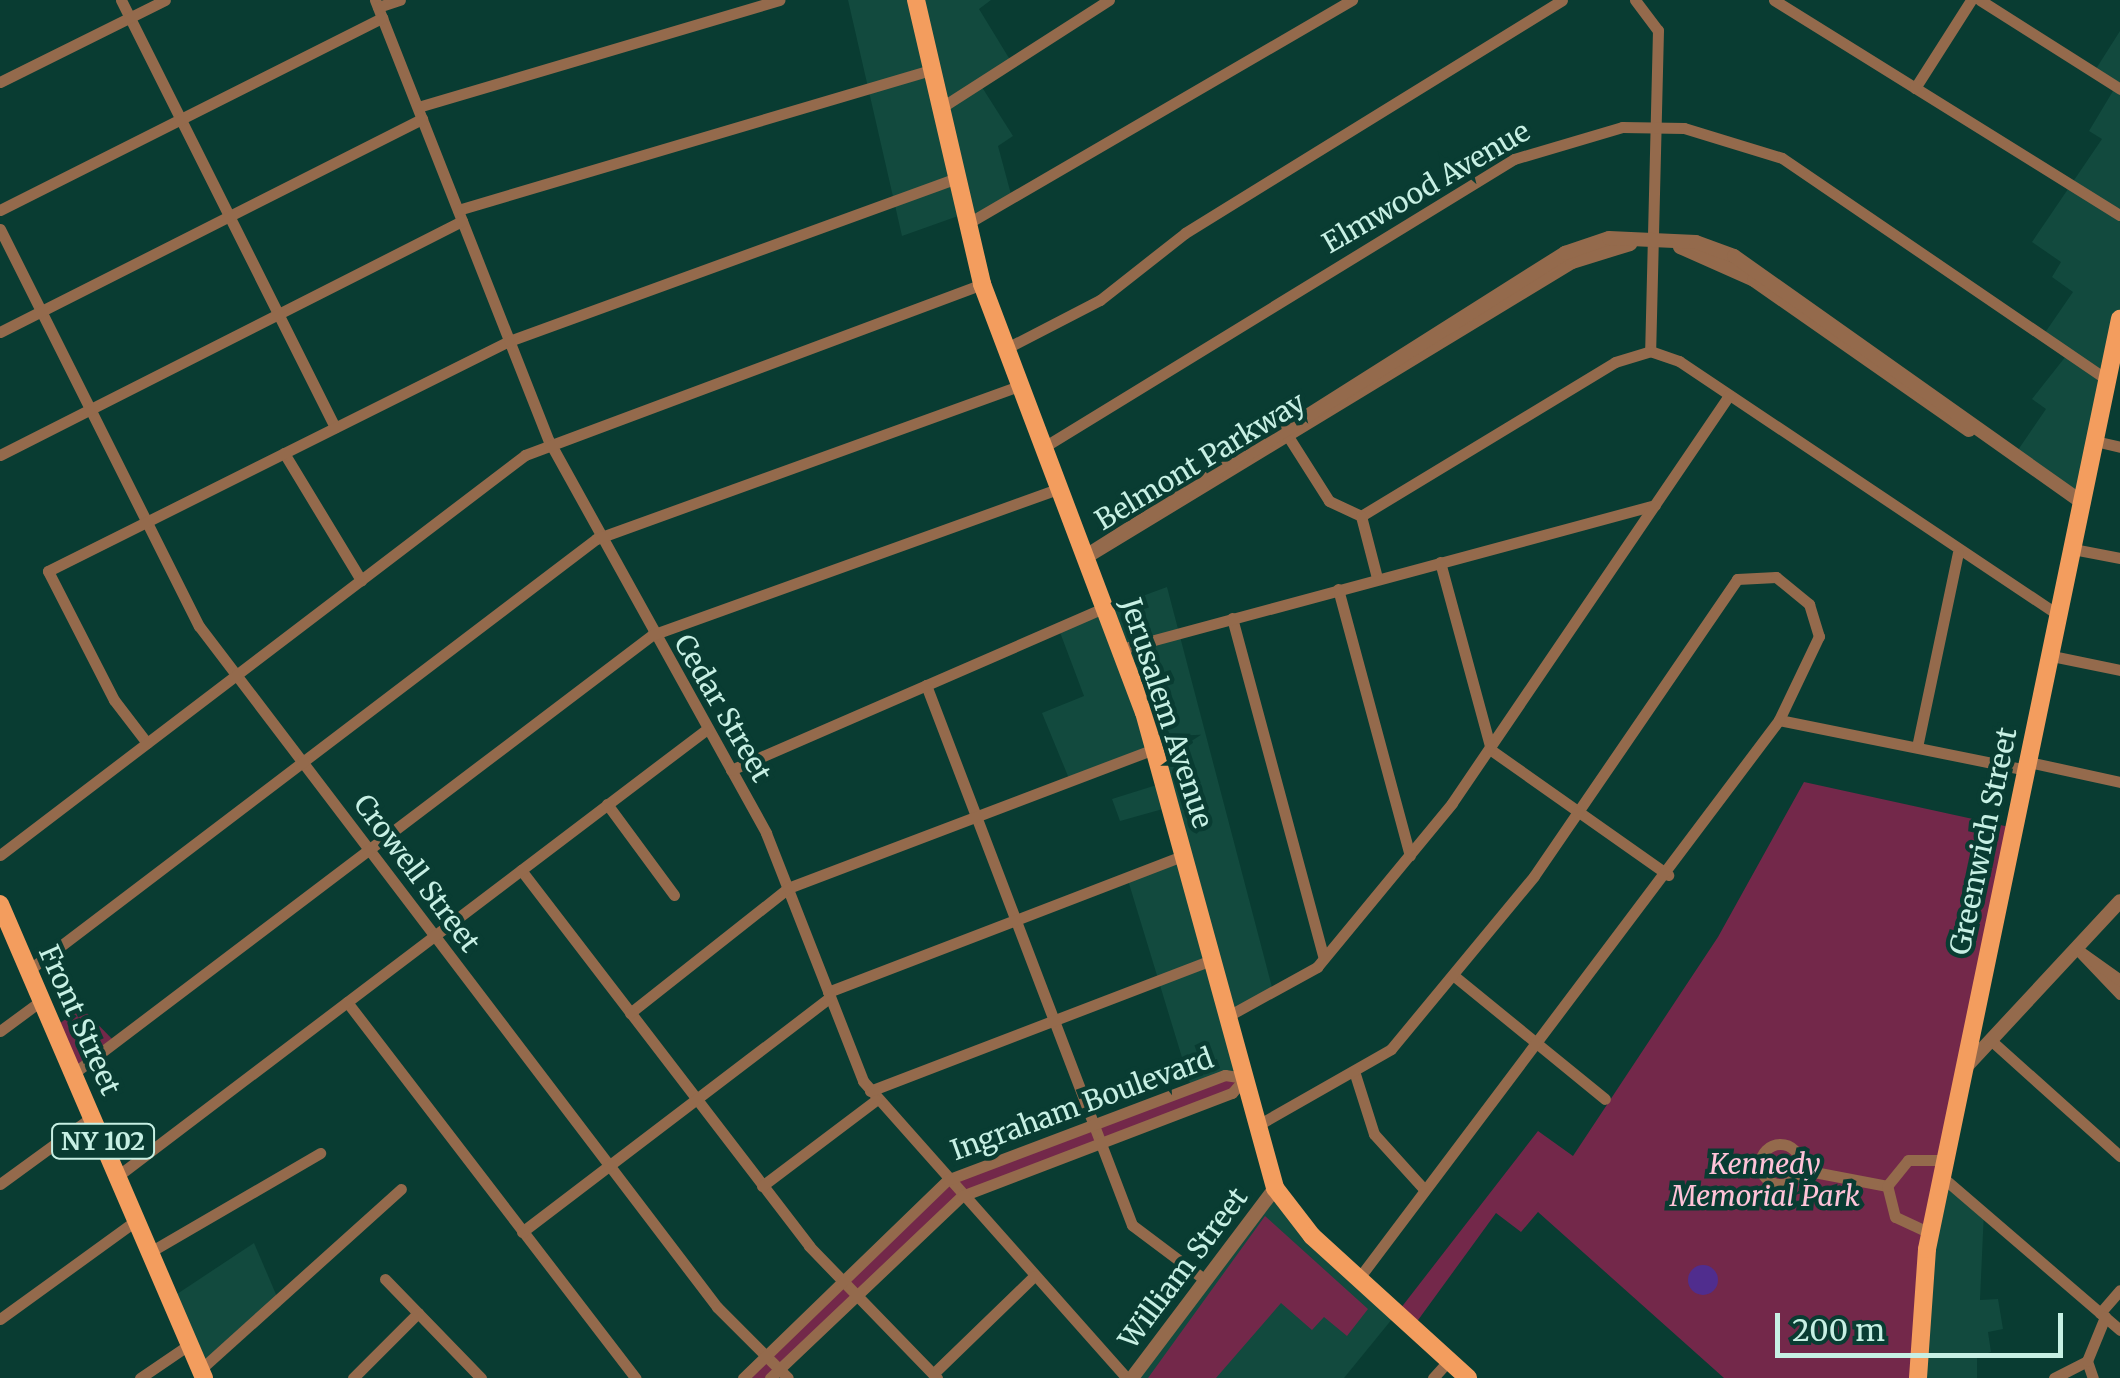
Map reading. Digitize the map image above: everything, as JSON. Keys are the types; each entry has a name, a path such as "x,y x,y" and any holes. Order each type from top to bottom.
{"main road":[{"name":"Jerusalem Avenue","path":"916,0 953,179 982,284 1105,607 1154,749 1274,1188 1359,1278 1468,1378"},
{"name":"Greenwich Street","path":"1918,1378 1930,1233 1942,1168 2060,616 2073,549 2075,497 2095,441 2119,329"},
{"name":"Front Street","path":"0,904 203,1374"}],"street":[{"path":"121,0 335,427"},
{"path":"0,82 164,0"},
{"path":"0,210 180,119 378,8 400,0"},
{"path":"0,332 229,216 420,113 780,0"},
{"path":"939,110 1110,0"},
{"path":"965,225 1352,0"},
{"path":"1005,349 1100,300 1184,233 1562,0"},
{"path":"1634,0 1657,21 1658,126 1650,352"},
{"path":"1774,0 2120,215"},
{"path":"1915,88 1971,0"},
{"path":"1980,0 2120,89"},
{"name":"Cedar Street","path":"378,8 549,441 596,539 731,770 788,888 873,1096 1129,1378"},
{"path":"0,455 278,314 460,216 931,70"},
{"name":"Elmwood Avenue","path":"1044,448 1514,159 1593,131 1658,126 1782,158 2108,380"},
{"path":"147,743 114,700 48,572 509,341 953,179"},
{"name":"Crowell Street","path":"0,229 147,522 236,676 609,1166 780,1375"},
{"path":"1653,240 1757,276 2075,497"},
{"name":"Belmont Parkway","path":"1086,556 1525,285 1590,254 1653,240"},
{"path":"0,855 549,441 982,284"},
{"path":"1361,516 1615,362 1650,352 1729,395 1958,553 2060,616"},
{"path":"29,970 596,539 1019,386"},
{"path":"1228,1016 1324,958 1410,855 1491,750 1729,395"},
{"path":"1286,433 1329,501 1361,516 1378,578"},
{"path":"2095,441 2120,447"},
{"path":"284,453 361,580"},
{"path":"74,1073 652,635 1060,488"},
{"path":"1120,649 1614,512 1655,505"},
{"path":"1614,512 1631,540"},
{"path":"2073,549 2120,558"},
{"path":"1917,747 1958,553"},
{"path":"1440,562 1491,750 1668,875"},
{"path":"1258,1125 1391,1049 1580,812 1731,586 1750,573 1776,577 1820,623 1779,720 1668,875 1423,1188 1359,1278"},
{"path":"1338,589 1410,855"},
{"path":"731,770 1105,607"},
{"path":"1232,618 1324,958"},
{"path":"2052,656 2120,670"},
{"path":"926,685 1132,1224 1204,1279"},
{"path":"1779,720 2120,782"},
{"path":"118,1175 706,729"},
{"path":"630,1013 788,888 1154,749"},
{"path":"607,804 674,895"},
{"path":"522,1232 829,994 1184,855"},
{"path":"521,870 762,1186 842,1280 935,1376 1034,1276"},
{"path":"1963,1070 1994,1044 2120,902"},
{"path":"2078,950 2120,980"},
{"path":"2078,950 2120,994"},
{"path":"762,1186 873,1096 1054,1020 1212,960"},
{"path":"1453,975 1605,1100"},
{"path":"0,1030 42,1000"},
{"path":"347,1002 636,1378"},
{"path":"1994,1044 2120,1156"},
{"path":"1354,1072 1374,1134 1423,1188"},
{"name":"Ingraham Boulevard","path":"743,1378 948,1180 1224,1074 1245,1078"},
{"name":"Ingraham Boulevard","path":"780,1375 856,1295 962,1196 1232,1093 1245,1078"},
{"path":"0,1184 92,1117"},
{"path":"150,1252 320,1152"},
{"path":"1887,1186 1908,1160 1942,1168 2120,1330"},
{"path":"1794,1168 1887,1186"},
{"path":"1887,1186 1894,1217 1930,1233"},
{"name":"William Street","path":"1129,1378 1274,1188"},
{"path":"203,1374 401,1189"},
{"path":"0,1319 138,1219"},
{"path":"385,1279 481,1378"},
{"path":"2092,1378 2087,1360 2103,1315 2120,1290"},
{"path":"353,1378 418,1313"},
{"path":"140,1378 190,1344"},
{"path":"1433,1378 1449,1360"},
{"path":"2054,1378 2087,1360"}],"shaded area":[{"path":"848,0 991,0 979,9 1012,63 980,84 1013,136 998,146 1012,198 965,225 961,215 902,236"},
{"path":"2120,31 2120,319 2082,502 2018,450 2046,409 2032,399 2066,356 2042,337 2073,292 2052,277 2061,262 2032,242 2102,139 2089,131 2116,86 2094,72"},
{"path":"1167,587 1273,991 1228,1017 1245,1078 1191,1087 1127,877 1183,855 1170,807 1120,821 1112,799 1163,783 1154,750 1070,781 1042,713 1084,696 1058,627"},
{"path":"1941,1176 1984,1211 1980,1300 1998,1299 2003,1329 1988,1332 1991,1352 1977,1357 1977,1378 1918,1378"},
{"path":"1275,1188 1397,1313 1344,1378 1132,1378"},
{"path":"254,1243 281,1306 201,1369 171,1298"},
{"path":"1703,1265 1714,1269 1718,1280 1714,1291 1703,1295 1692,1291 1688,1280 1692,1269"}],"green space":[{"name":"Kennedy Memorial Park","path":"1804,782 2014,828 1955,1104 1918,1378 1724,1378 1538,1212 1521,1232 1496,1213 1413,1327 1397,1313 1538,1131 1573,1156 1718,937"},
{"path":"81,1007 115,1042 74,1073 54,1028"},
{"path":"1225,1075 1245,1078 1232,1093 962,1196 770,1378 743,1378 947,1180"},
{"path":"1265,1216 1368,1309 1347,1336 1324,1317 1312,1330 1281,1303 1216,1378 1148,1378"}]}
